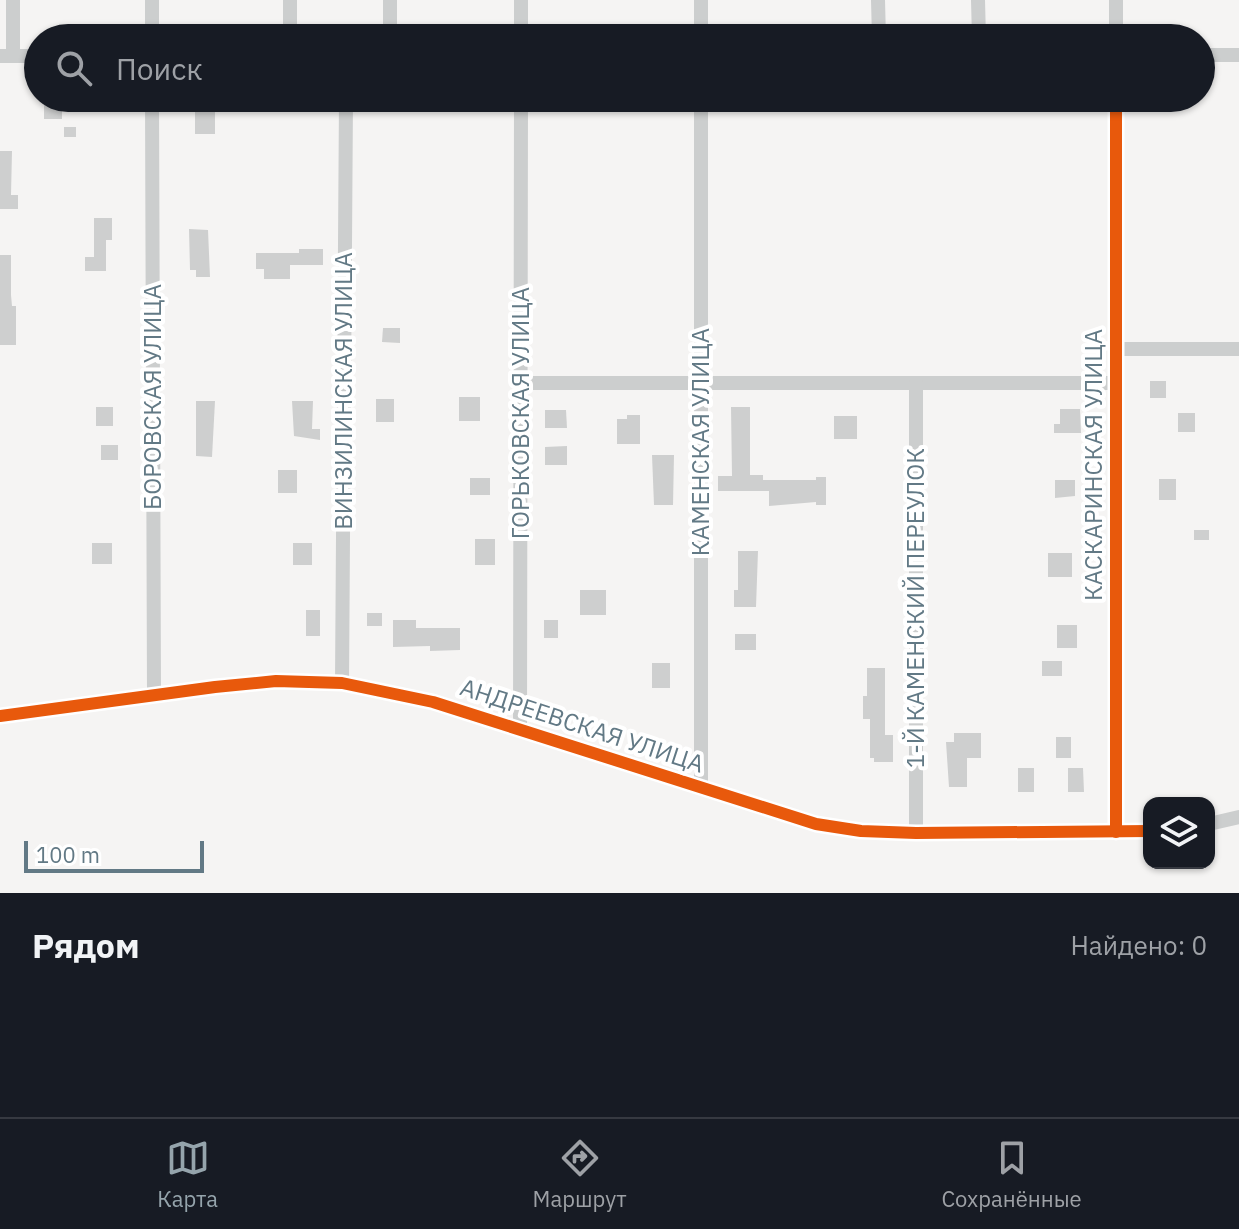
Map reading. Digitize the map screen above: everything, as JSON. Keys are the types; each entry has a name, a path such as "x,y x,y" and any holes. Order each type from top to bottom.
{"street":[{"path":"6,56 13,0"},
{"path":"152,0 152,24"},
{"path":"290,0 290,24"},
{"path":"390,0 390,24"},
{"path":"521,0 521,24"},
{"path":"701,0 701,24"},
{"path":"878,0 879,24"},
{"path":"978,0 979,24"},
{"path":"1116,0 1116,24"},
{"path":"1215,55 1239,55"},
{"name":"БОРОВСКАЯ УЛИЦА","path":"152,112 154,695"},
{"name":"ВИНЗИЛИНСКАЯ УЛИЦА","path":"342,683 346,112"},
{"name":"ГОРЬКОВСКАЯ УЛИЦА","path":"520,729 521,112"},
{"name":"КАМЕНСКАЯ УЛИЦА","path":"701,112 701,786"},
{"name":"КАСКАРИНСКАЯ УЛИЦА","path":"1116,112 1116,832"},
{"path":"1116,349 1239,349"},
{"path":"521,383 1116,383"},
{"name":"1-Й КАМЕНСКИЙ ПЕРЕУЛОК","path":"916,383 916,833"},
{"name":"АНДРЕЕВСКАЯ УЛИЦА","path":"0,716 276,681 342,683 433,702 816,824 861,831 916,833 1143,831"},
{"path":"1215,823 1239,817"}],"building":[{"path":"44,112 62,112 62,119 44,119"},
{"path":"195,112 215,112 215,134 195,134"},
{"path":"64,127 76,127 76,137 64,137"},
{"path":"0,151 12,151 11,195 18,195 18,209 0,209"},
{"path":"94,218 112,218 112,240 106,240 106,271 85,271 85,257 94,257"},
{"path":"189,229 208,230 210,277 196,277 196,270 190,270"},
{"path":"299,249 323,249 323,265 290,265 290,279 264,279 264,269 256,269 256,253 299,253"},
{"path":"0,255 11,255 16,345 0,345"},
{"path":"383,328 400,328 400,343 382,342"},
{"path":"1150,381 1166,381 1166,398 1150,398"},
{"path":"459,397 480,397 480,421 459,421"},
{"path":"376,399 394,399 394,422 376,422"},
{"path":"196,401 215,401 212,457 196,456"},
{"path":"292,401 313,401 312,429 320,429 320,440 294,436"},
{"path":"96,407 113,407 113,426 96,426"},
{"path":"731,407 750,407 750,475 763,475 763,480 816,480 816,477 826,477 826,505 816,505 816,502 769,506 769,491 718,491 718,476 732,476"},
{"path":"1060,409 1080,409 1081,433 1054,433 1054,424 1060,424"},
{"path":"545,410 566,410 567,428 545,428"},
{"path":"1178,413 1195,413 1195,432 1178,432"},
{"path":"627,415 640,415 640,444 617,444 617,419 627,419"},
{"path":"834,416 857,416 857,439 834,439"},
{"path":"101,445 118,445 118,460 101,460"},
{"path":"567,446 567,465 545,465 545,447"},
{"path":"652,455 674,455 673,505 654,505"},
{"path":"278,470 297,470 297,493 278,493"},
{"path":"470,478 490,478 490,495 470,495"},
{"path":"1159,479 1176,479 1176,500 1159,500"},
{"path":"1055,480 1075,480 1075,496 1055,498"},
{"path":"1194,530 1209,530 1209,540 1194,540"},
{"path":"475,539 495,539 495,565 475,565"},
{"path":"92,543 112,543 112,564 92,564"},
{"path":"293,543 312,543 312,565 293,565"},
{"path":"738,551 758,551 756,607 734,607 734,590 738,590"},
{"path":"1048,553 1072,553 1072,577 1048,577"},
{"path":"580,590 606,590 606,615 580,615"},
{"path":"306,610 320,610 320,636 306,636"},
{"path":"367,613 382,613 382,626 367,626"},
{"path":"393,620 416,620 416,628 460,628 460,650 430,651 430,646 393,647"},
{"path":"544,620 558,620 558,638 544,638"},
{"path":"1057,625 1077,625 1077,648 1057,648"},
{"path":"735,634 756,634 756,650 735,650"},
{"path":"1042,661 1062,661 1062,676 1042,676"},
{"path":"652,663 670,663 670,688 652,688"},
{"path":"867,668 885,668 885,735 893,735 893,762 874,762 874,758 870,758 870,719 863,719"},
{"path":"954,733 981,733 981,758 967,758 967,787 949,787 946,742 954,742"},
{"path":"1056,737 1071,737 1071,758 1056,758"},
{"path":"1018,768 1034,768 1034,792 1018,792"},
{"path":"1068,768 1083,768 1084,792 1068,792"}],"cycle path":[{"path":"1116,112 1116,832"},
{"path":"0,716 276,681 342,683 433,702 816,824 861,831 916,833 1143,831"}]}
